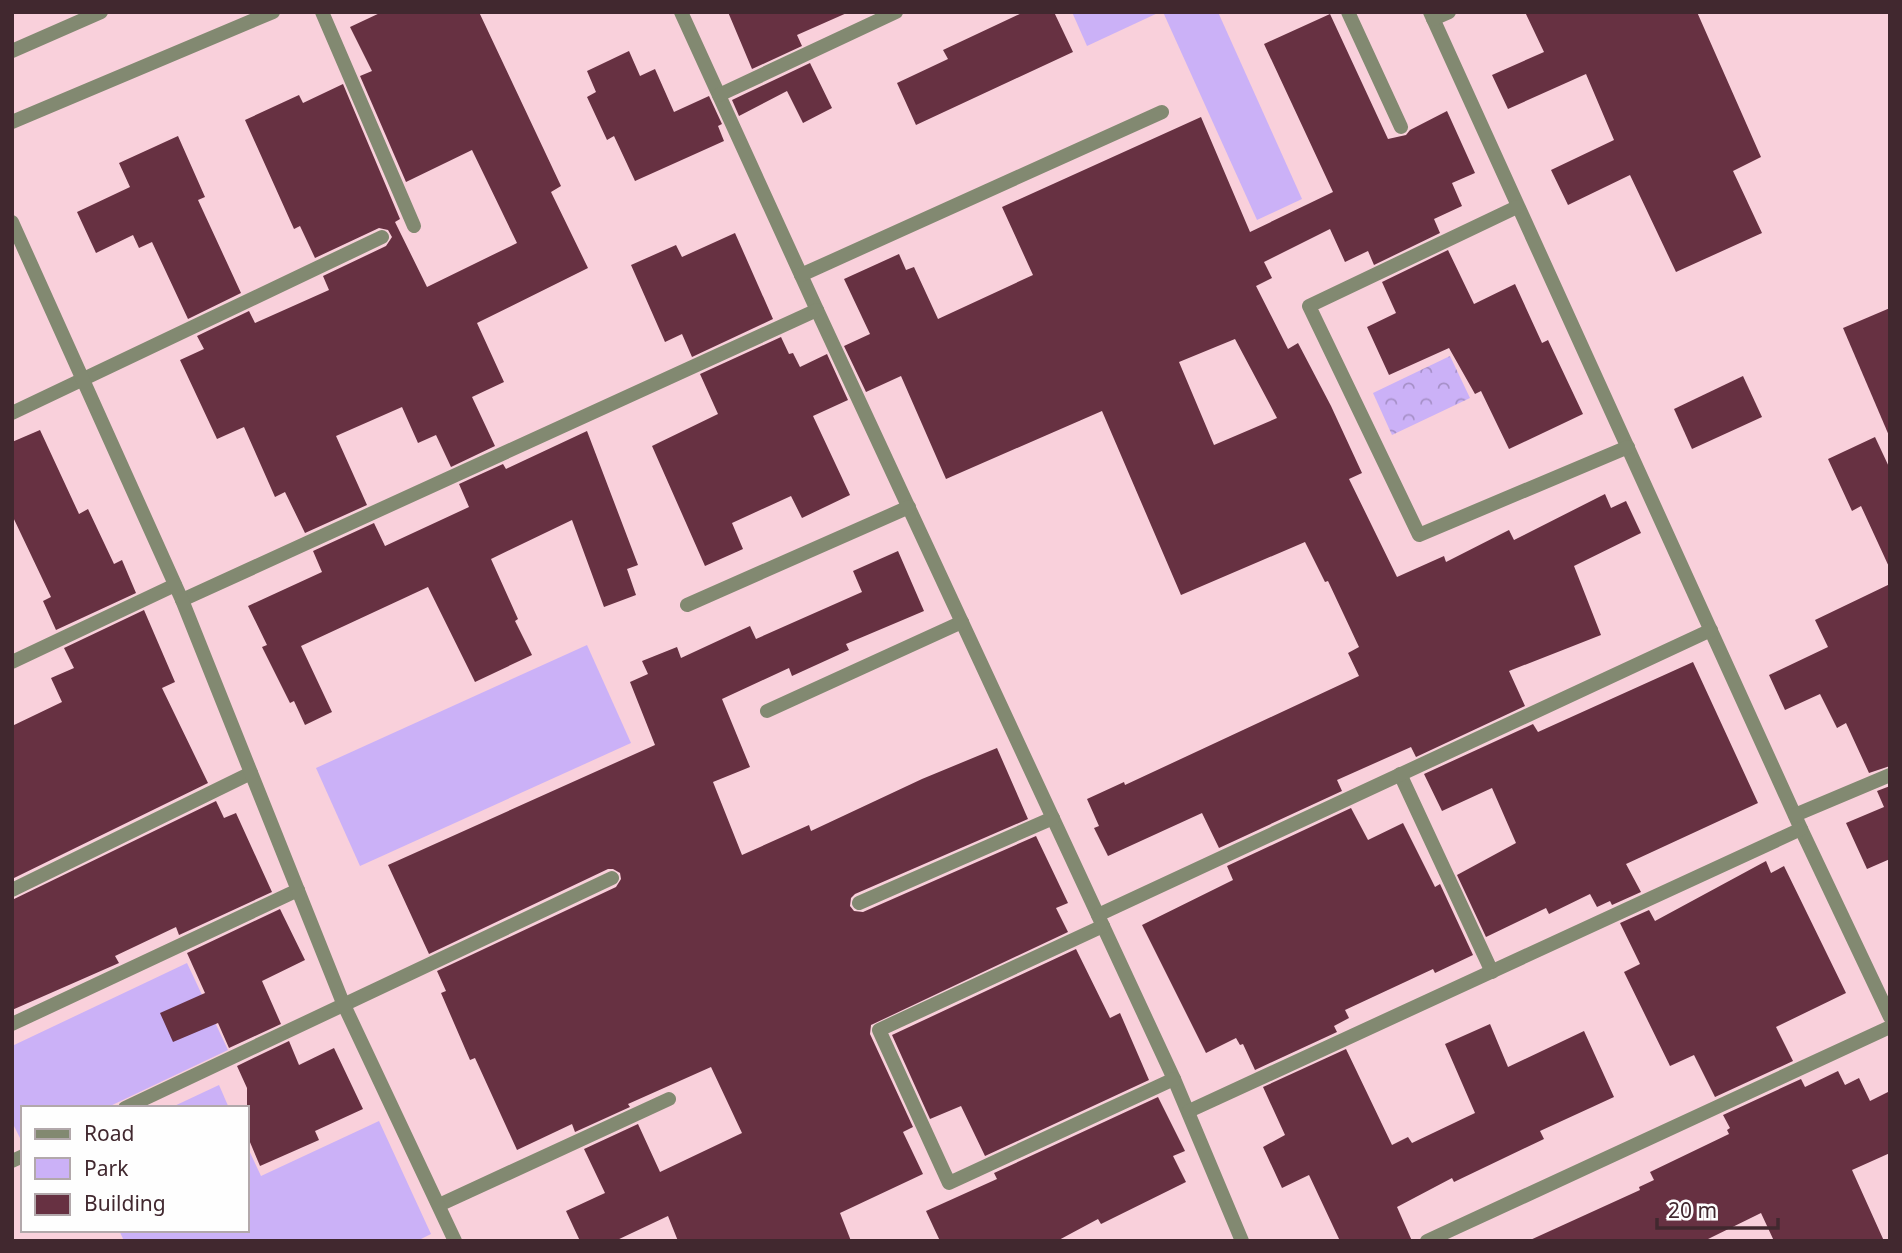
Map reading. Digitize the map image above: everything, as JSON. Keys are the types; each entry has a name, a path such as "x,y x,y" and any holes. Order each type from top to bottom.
{"street":[{"path":"12,51 101,12"},
{"path":"12,122 273,12"},
{"path":"322,12 414,226"},
{"path":"681,12 1189,1111 1242,1241"},
{"path":"719,94 897,12"},
{"path":"1348,12 1401,127"},
{"path":"1449,12 1431,16 1801,829 1890,1017"},
{"path":"801,275 1162,112"},
{"path":"1517,207 1309,306 1419,536 1628,447"},
{"path":"12,222 182,600 343,1003 456,1241"},
{"path":"12,413 382,237"},
{"path":"182,600 817,310"},
{"path":"687,606 909,507"},
{"path":"12,662 175,585"},
{"path":"767,711 961,621"},
{"path":"1174,1079 949,1183 879,1030 1400,774 1711,630"},
{"path":"12,890 251,773"},
{"path":"1400,774 1492,972"},
{"path":"1795,815 1890,775"},
{"path":"859,903 1053,818"},
{"path":"1189,1111 1801,829"},
{"path":"129,1106 612,878"},
{"path":"12,1024 298,890"},
{"path":"1427,1241 1890,1027"},
{"path":"439,1205 669,1099"}],"green space":[{"path":"1072,12 1160,12 1087,46"},
{"path":"1163,12 1218,12 1302,199 1257,220"},
{"path":"1450,356 1470,398 1392,435 1373,393"},
{"path":"587,645 631,743 360,866 316,768"},
{"path":"187,963 228,1050 110,1106 21,1106 21,1140 12,1122 12,1046"},
{"path":"219,1085 228,1106 174,1106"},
{"path":"379,1121 431,1234 417,1241 124,1241 120,1232 248,1232 248,1148 261,1176"}],"building":[{"path":"382,12 479,12 561,186 551,192 588,268 477,323 504,382 472,397 495,446 451,467 436,435 418,443 402,407 336,436 367,505 305,533 285,492 275,497 244,427 217,439 180,360 204,349 197,336 249,311 255,323 329,290 323,276 386,246 392,237 388,230 379,228 315,258 300,226 294,229 245,120 299,95 303,103 343,84 400,219 395,222 427,287 517,243 472,150 406,182 360,76 372,71 350,27"},
{"path":"728,12 849,12 797,35 802,46 752,69"},
{"path":"1024,12 1054,12 1073,52 916,125 897,83 948,59 943,50"},
{"path":"1525,12 1697,12 1761,157 1733,171 1762,233 1676,272 1630,175 1568,205 1551,170 1614,140 1586,74 1508,109 1492,75 1544,52"},
{"path":"1330,14 1388,139 1406,135 1410,130 1447,111 1475,173 1452,183 1462,206 1434,219 1440,233 1374,265 1368,251 1345,262 1330,229 1264,262 1272,278 1256,286 1288,349 1298,343 1331,406 1362,473 1349,479 1397,577 1444,556 1446,562 1509,530 1514,540 1605,494 1611,508 1626,501 1641,533 1574,566 1601,635 1509,671 1525,706 1416,757 1411,747 1337,780 1342,791 1219,848 1202,813 1108,856 1094,828 1099,826 1087,799 1124,782 1125,785 1359,676 1348,653 1359,647 1328,581 1325,582 1305,542 1181,595 1102,411 946,479 901,376 866,392 844,346 870,334 844,279 899,254 906,270 914,267 938,319 1033,275 1002,207 1201,117 1250,232 1333,192 1264,44","holes":["1235,339 1277,418 1214,445 1179,362"]},
{"path":"629,51 640,76 655,69 674,112 709,96 722,124 718,126 724,141 635,181 614,136 607,140 587,97 596,92 587,71"},
{"path":"810,63 832,108 803,123 787,91 739,116 732,100"},
{"path":"178,136 205,197 198,200 241,293 188,319 152,242 139,248 133,235 96,253 77,212 130,187 119,163"},
{"path":"735,233 773,319 692,357 682,334 665,342 631,265 676,245 682,257"},
{"path":"1448,250 1474,304 1515,284 1542,343 1548,340 1583,414 1509,449 1481,391 1475,394 1449,348 1389,375 1367,327 1396,313 1382,282"},
{"path":"1890,308 1890,438 1843,328"},
{"path":"781,337 789,354 793,353 800,367 827,354 848,400 813,416 850,495 802,518 791,496 732,523 743,549 705,566 652,446 718,414 700,374"},
{"path":"1743,376 1762,417 1692,449 1674,409"},
{"path":"40,430 79,514 88,509 114,564 122,560 136,593 56,630 43,601 51,597 12,515 12,442"},
{"path":"587,431 638,565 627,569 636,595 604,607 572,520 491,559 518,619 515,621 532,655 475,682 428,587 301,646 332,712 305,725 294,701 290,703 262,647 267,645 248,606 322,572 313,551 374,523 385,546 469,507 459,484 503,464 506,469"},
{"path":"1875,437 1890,469 1890,569 1861,506 1852,511 1828,459"},
{"path":"898,551 924,611 846,644 849,650 792,676 789,668 722,699 750,767 713,782 742,855 809,825 811,831 922,779 997,748 1028,819 855,894 851,898 850,906 854,911 863,912 1036,836 1068,903 1056,908 1068,932 871,1025 870,1034 913,1127 903,1132 923,1174 840,1213 851,1241 678,1241 668,1216 615,1241 580,1241 566,1211 605,1193 584,1149 638,1124 660,1172 742,1133 711,1067 628,1104 630,1107 575,1132 572,1124 517,1150 475,1058 470,1060 441,993 446,991 437,971 616,887 621,879 620,873 608,869 429,954 388,865 655,745 630,682 648,674 642,661 677,647 681,658 750,626 756,639 862,592 853,571"},
{"path":"1890,584 1890,766 1869,773 1846,723 1837,728 1820,694 1785,710 1769,675 1828,647 1815,620"},
{"path":"144,610 175,682 162,688 208,783 12,879 12,726 62,702 51,678 74,668 64,648"},
{"path":"1693,662 1758,803 1626,864 1641,892 1612,905 1610,901 1597,907 1590,894 1549,914 1546,908 1486,937 1457,875 1516,843 1492,788 1442,811 1424,774 1533,724 1538,732"},
{"path":"1890,786 1890,859 1867,869 1846,823 1884,807 1877,791"},
{"path":"216,801 224,818 236,813 272,892 179,935 176,927 115,956 119,963 12,1010 12,900"},
{"path":"1351,808 1368,840 1403,823 1435,887 1440,884 1473,955 1435,973 1433,969 1345,1010 1349,1018 1334,1026 1337,1032 1255,1070 1243,1044 1240,1045 1236,1038 1206,1053 1142,925 1233,880 1227,866"},
{"path":"1766,861 1771,873 1784,866 1846,993 1776,1027 1793,1061 1715,1097 1694,1055 1670,1066 1624,972 1640,964 1620,923 1649,910 1655,921"},
{"path":"280,909 305,960 262,981 281,1024 229,1048 218,1023 173,1042 160,1013 205,993 187,953"},
{"path":"1076,949 1110,1018 1120,1013 1149,1080 985,1156 961,1106 930,1119 892,1035"},
{"path":"1490,1024 1508,1067 1584,1031 1614,1097 1540,1131 1544,1139 1454,1182 1452,1178 1397,1207 1412,1241 1340,1241 1309,1175 1282,1188 1263,1147 1285,1135 1263,1087 1346,1049 1392,1145 1408,1137 1412,1143 1475,1113 1445,1044"},
{"path":"289,1041 299,1065 334,1048 363,1109 315,1131 319,1140 260,1166 248,1137 247,1088 237,1066"},
{"path":"1838,1071 1845,1085 1859,1078 1870,1101 1890,1091 1890,1153 1852,1170 1884,1241 1774,1241 1761,1213 1704,1241 1528,1241 1640,1190 1639,1187 1654,1180 1650,1172 1729,1134 1727,1130 1730,1128 1723,1115 1801,1079 1805,1087"},
{"path":"1158,1097 1185,1151 1173,1156 1186,1182 1101,1224 1098,1219 1057,1241 940,1241 926,1211 997,1179 994,1173"}]}
